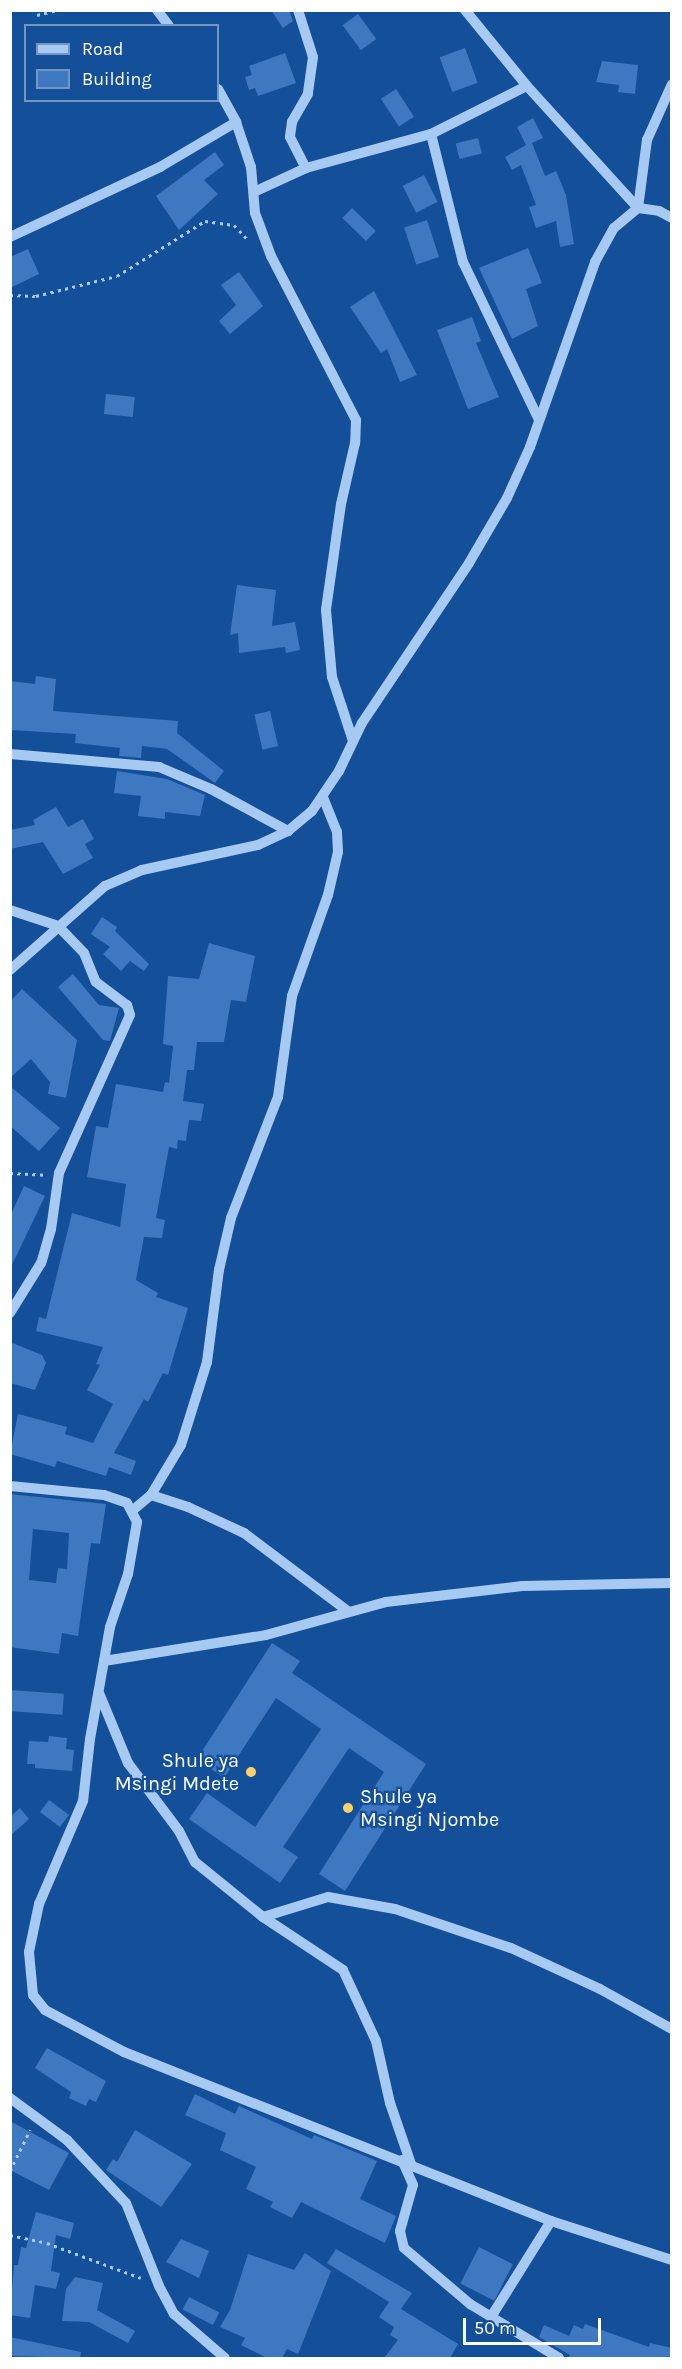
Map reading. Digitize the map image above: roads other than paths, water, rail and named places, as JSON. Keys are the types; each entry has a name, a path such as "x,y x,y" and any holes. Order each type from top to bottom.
{"street":[{"path":"157,10 168,24"},
{"path":"298,10 313,57 308,94 292,122 290,137 306,168"},
{"path":"465,10 526,86 638,208 659,211 672,218"},
{"path":"10,970 105,886 122,877 258,845 288,831 323,798 353,741 469,563 507,498 540,420 595,262 614,228 638,208 647,140 672,84"},
{"path":"254,192 306,168 431,134 526,86"},
{"path":"219,91 236,122 251,167 255,213 271,256 356,420 355,443 339,516 326,610 332,677 353,741"},
{"path":"10,237 169,163 236,122"},
{"path":"431,134 463,262 540,420"},
{"path":"10,754 159,767 200,784 288,831"},
{"path":"133,1510 151,1495 181,1445 198,1397 210,1346 224,1246 241,1187 278,1097 292,996 328,895 338,852 337,832 323,798"},
{"path":"10,910 58,926 84,953 96,982 127,1005 130,1016 58,1176 51,1229 41,1263 10,1313"},
{"path":"10,1485 104,1495 133,1510 137,1522 134,1545 104,1661 83,1801 39,1904 29,1952 33,1995 45,2010 65,2023 124,2052 407,2162 551,2221 672,2260"},
{"path":"151,1495 188,1507 244,1533 349,1612"},
{"path":"104,1661 266,1635 386,1602 522,1586 672,1583"},
{"path":"98,1693 128,1763 179,1831 195,1862 263,1917 343,1970 376,2041 413,2186 400,2231 401,2243 441,2280 492,2317 559,2358"},
{"path":"263,1917 328,1897 395,1909 511,1948 600,1989 672,2029"},
{"path":"10,2098 87,2159 126,2203 159,2286 174,2314 225,2358"},
{"path":"492,2317 551,2221"}],"place":[{"name":"Shule ya Msingi Mdete","path":"251,1772"},
{"name":"Shule ya Msingi Njombe","path":"348,1808"}]}
